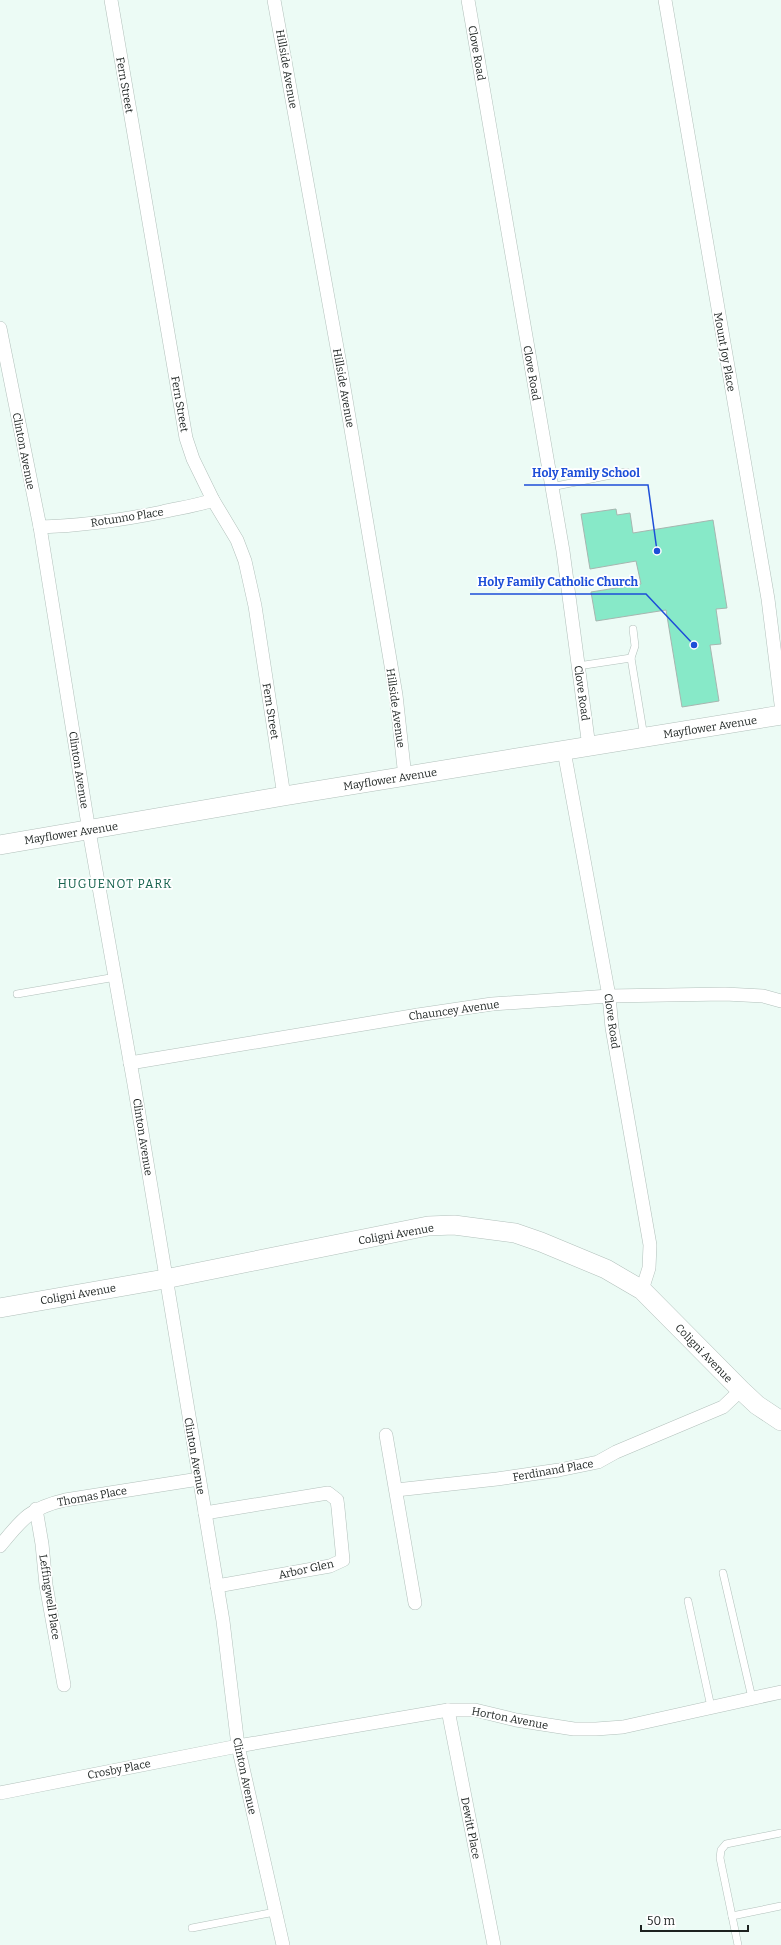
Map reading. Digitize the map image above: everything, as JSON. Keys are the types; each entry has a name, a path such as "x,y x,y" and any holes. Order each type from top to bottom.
{"street":[{"name":"Fern Street","path":"111,0 186,438 193,460 212,500 237,540 245,561 255,606 284,796"},
{"name":"Hillside Avenue","path":"274,0 340,364 396,695 405,777"},
{"name":"Clove Road","path":"468,0 563,551 589,747"},
{"name":"Mount Joy Place","path":"665,0 768,599 781,704"},
{"name":"Clinton Avenue","path":"0,328 40,527 89,830 116,977 217,1586 238,1746 283,1945"},
{"name":"Rotunno Place","path":"40,527 60,527 140,516 201,504 212,500"},
{"name":"Mayflower Avenue","path":"0,845 284,796 781,715"},
{"name":"Clove Road","path":"564,751 609,996 612,1028 650,1245 649,1268 642,1290"},
{"name":"Chauncey Avenue","path":"130,1063 418,1014 492,1004 609,996 725,994 763,996 781,1001"},
{"name":"Coligni Avenue","path":"0,1308 165,1279 428,1226 454,1226 515,1233 542,1242 606,1269 642,1290 661,1307 741,1390 757,1405 781,1421"},
{"name":"Ferdinand Place","path":"396,1490 498,1479 559,1470 598,1462 616,1452 723,1407 741,1390"},
{"path":"386,1436 415,1604"},
{"name":"Thomas Place","path":"0,1546 22,1520 36,1509 64,1500 199,1479"},
{"name":"Arbor Glen","path":"205,1513 328,1493 337,1500 344,1560 330,1566 217,1586"},
{"name":"Leffingwell Place","path":"36,1509 42,1544 46,1585 64,1685"},
{"name":"Horton Avenue","path":"238,1746 448,1710 475,1710 516,1720 574,1729 596,1730 623,1727 781,1692"},
{"name":"Dewitt Place","path":"448,1710 494,1945"},
{"name":"Crosby Place","path":"0,1793 238,1746"}],"lane":[{"path":"552,487 626,472"},
{"path":"633,629 636,646 631,658 644,738"},
{"path":"578,666 631,658"},
{"path":"17,994 116,977"},
{"path":"723,1573 752,1698"},
{"path":"688,1601 711,1707"},
{"path":"738,1945 720,1858 721,1850 726,1844 781,1833"},
{"path":"732,1916 781,1906"},
{"path":"192,1928 276,1912"}],"building":[{"path":"616,509 617,515 630,513 633,533 713,520 727,608 716,609 721,644 710,645 719,701 682,707 666,610 596,621 591,592 641,584 636,561 590,569 581,514"}],"place":[{"name":"Holy Family School","path":"657,551"},
{"name":"Holy Family Catholic Church","path":"694,645"}],"district":[{"name":"HUGUENOT PARK","path":"115,884"}]}
